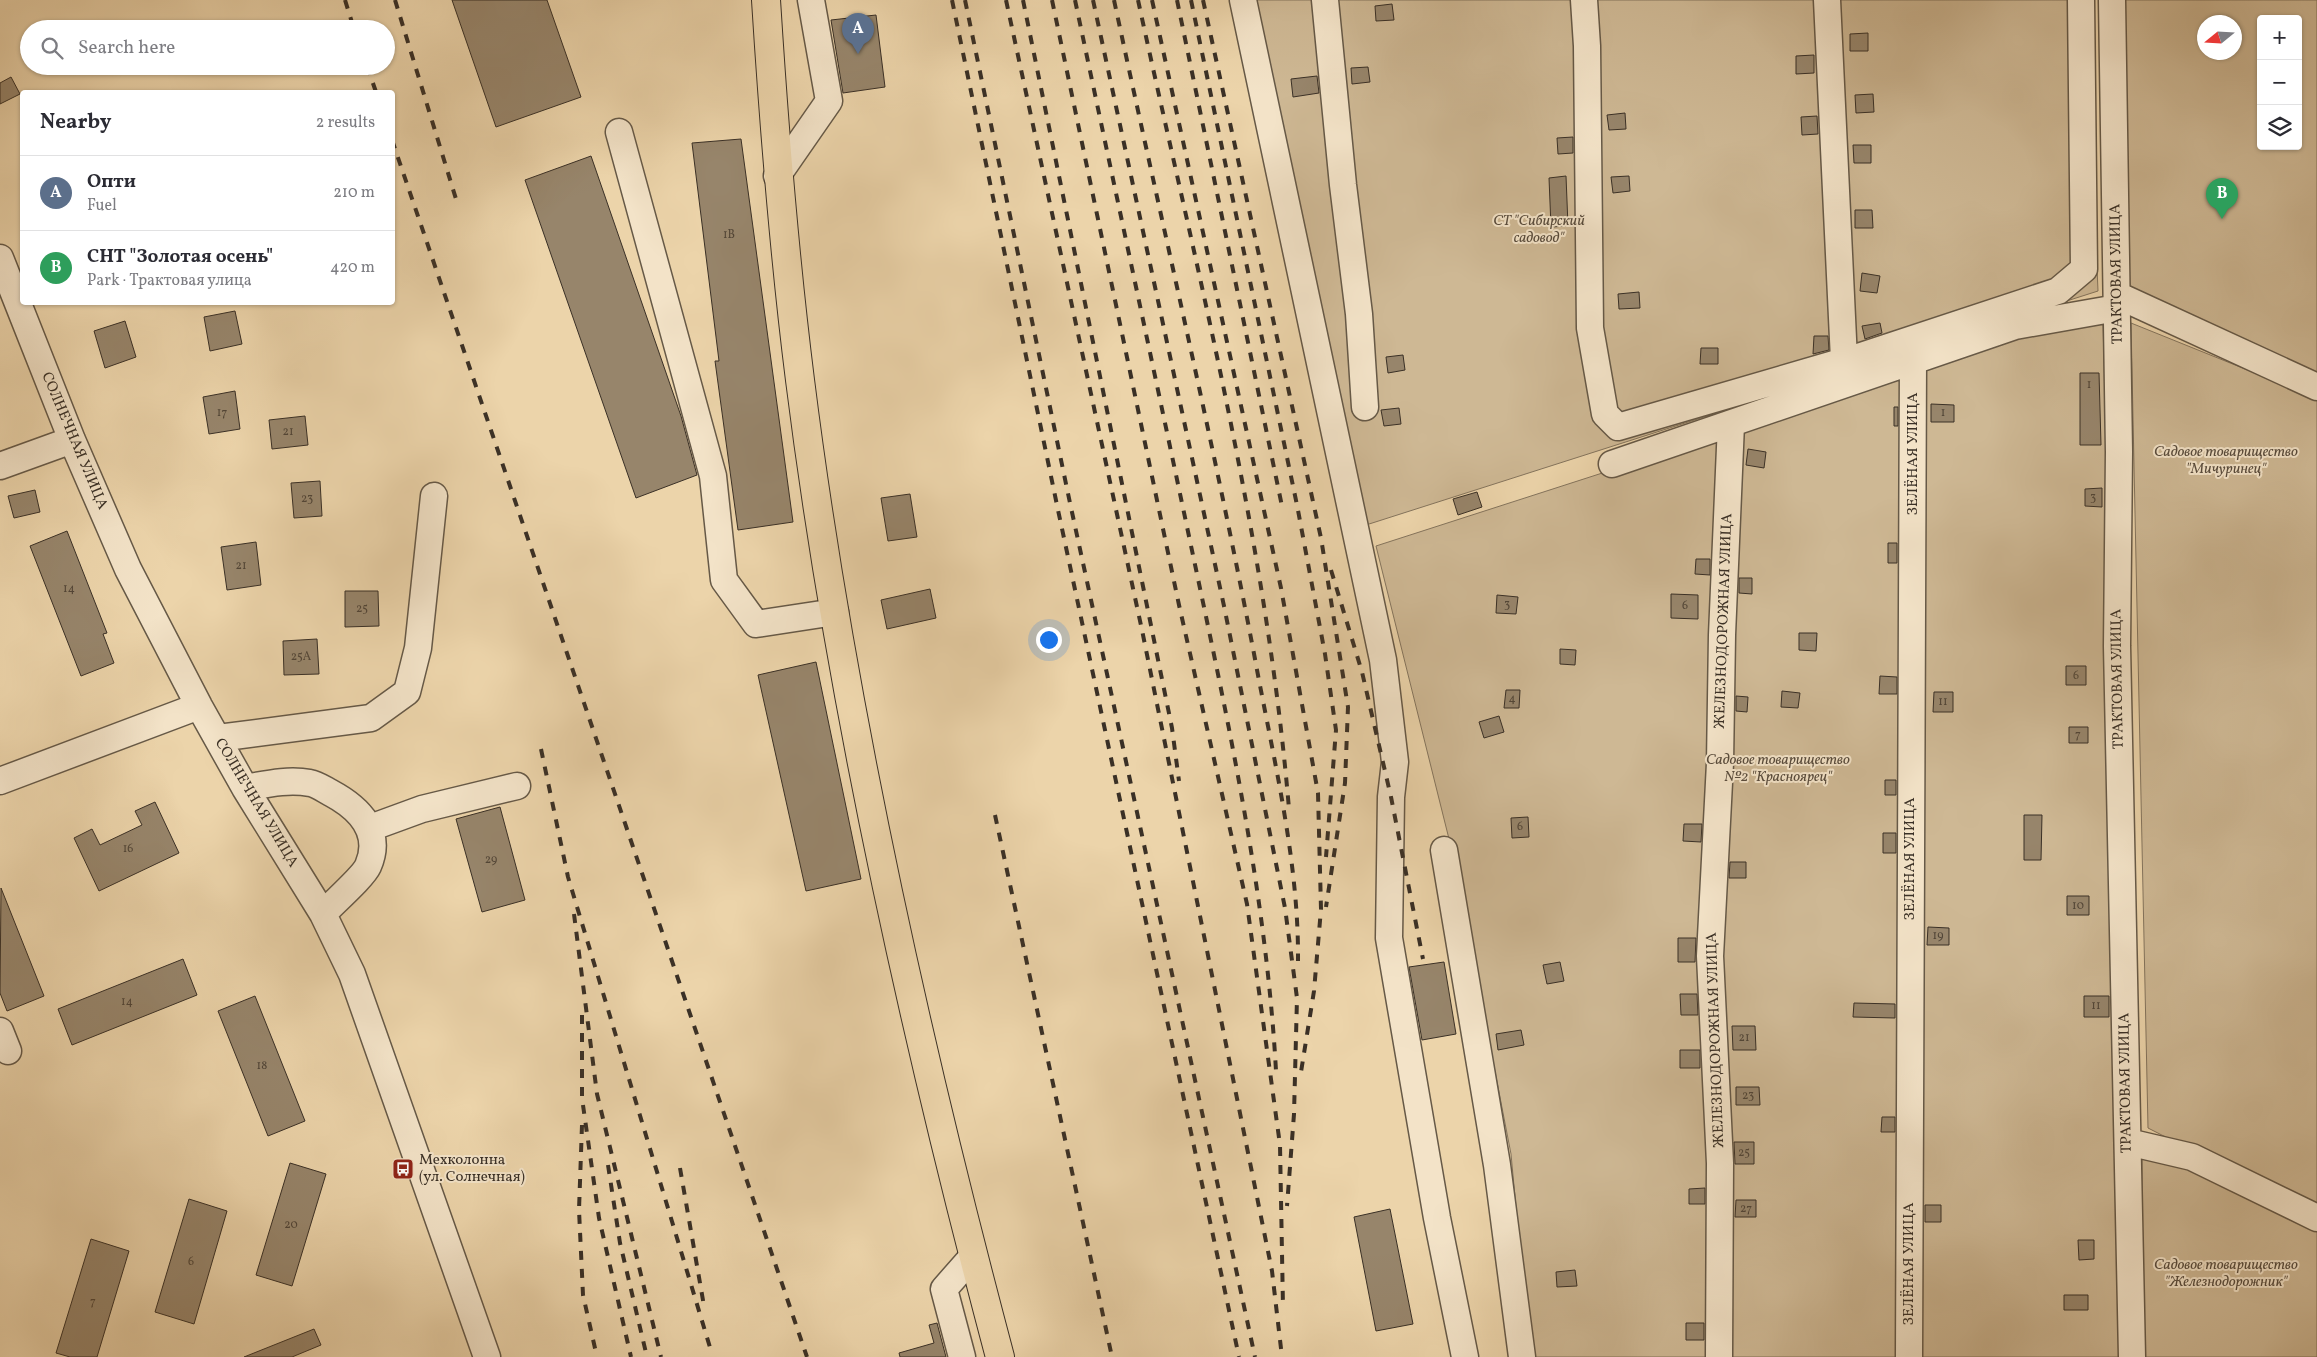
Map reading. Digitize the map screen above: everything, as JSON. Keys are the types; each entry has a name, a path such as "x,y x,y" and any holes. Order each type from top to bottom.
{"highway":[{"path":"766,0 777,176 800,381 835,612 881,854 933,1094 1000,1357"}],"street":[{"path":"777,176 829,101 811,0"},
{"path":"1243,0 1383,660 1395,762 1392,797 1389,938 1436,1218 1465,1357"},
{"path":"1326,0 1342,185 1358,314 1365,407"},
{"path":"1584,0 1587,46 1590,328 1606,414 1618,428 1844,360 2058,291 2084,269 2081,0"},
{"path":"1827,0 1844,360"},
{"name":"ТРАКТОВАЯ УЛИЦА","path":"2112,0 2120,452 2117,646 2132,1357"},
{"path":"619,132 714,476 724,580 756,624 835,612"},
{"name":"СОЛНЕЧНАЯ УЛИЦА","path":"0,258 72,440 128,569 199,706 245,788 323,914 352,974 488,1357"},
{"path":"1612,464 2015,326 2117,302 2317,387"},
{"name":"ЗЕЛЁНАЯ УЛИЦА","path":"1909,1357 1913,360"},
{"name":"ЖЕЛЕЗНОДОРОЖНАЯ УЛИЦА","path":"1720,1357 1720,1163 1710,956 1720,763 1722,635 1731,424"},
{"path":"0,466 72,440"},
{"path":"218,738 371,718 407,692 418,648 434,496"},
{"path":"0,781 199,706"},
{"path":"245,788 276,782 312,783 338,796 361,813 370,828 373,845 368,867 323,914"},
{"path":"370,828 422,809 517,786"},
{"path":"1444,850 1497,1165 1522,1357"},
{"path":"2128,1142 2192,1157 2317,1218"},
{"path":"962,1357 944,1289 973,1256"}],"green space":[{"name":"СТ \"Сибирский садовод\"","path":"1256,0 2086,0 2098,291 1366,525"},
{"path":"2115,0 2317,0 2317,373 2130,292"},
{"name":"Садовое товарищество №2 \"Красноярец\"","path":"2103,322 2126,1282 2125,1357 1530,1357 1511,1154 1453,855 1376,546 1959,358 2016,337"},
{"name":"Садовое товарищество \"Мичуринец\"","path":"2131,323 2317,398 2317,1214 2148,1128"},
{"name":"Садовое товарищество \"Железнодорожник\"","path":"2142,1159 2189,1163 2317,1225 2317,1357 2141,1357"}],"building":[{"path":"452,0 547,0 581,97 496,127"},
{"path":"1392,4 1394,20 1376,21 1375,6"},
{"path":"876,15 885,87 843,93 831,20"},
{"path":"1868,33 1868,51 1850,51 1850,34"},
{"path":"1814,55 1814,73 1796,74 1796,56"},
{"path":"1368,67 1370,82 1352,84 1351,68"},
{"path":"1317,76 1319,93 1293,97 1291,79"},
{"path":"11,77 20,94 0,104 0,83"},
{"path":"1873,94 1874,112 1856,113 1855,95"},
{"path":"1625,113 1626,129 1609,130 1607,115"},
{"path":"1817,116 1818,134 1802,135 1801,117"},
{"path":"1573,137 1573,153 1558,154 1557,138"},
{"path":"741,139 793,522 738,530 715,361 719,361 692,143"},
{"path":"1853,145 1871,145 1871,163 1854,163"},
{"path":"591,156 681,416 697,475 636,498 525,180"},
{"path":"1566,176 1568,226 1551,227 1549,178"},
{"path":"1629,176 1630,191 1613,193 1611,177"},
{"path":"1855,210 1872,210 1873,228 1855,228"},
{"path":"1862,273 1880,276 1877,293 1860,291"},
{"path":"1639,292 1640,308 1619,309 1618,294"},
{"path":"235,311 242,344 210,351 204,317"},
{"path":"125,321 136,357 105,368 94,331"},
{"path":"1880,323 1882,333 1865,339 1862,326"},
{"path":"1814,336 1828,336 1829,350 1813,354"},
{"path":"1701,348 1718,348 1718,364 1700,364"},
{"path":"1403,355 1405,370 1388,373 1386,357"},
{"path":"2080,373 2099,373 2101,445 2080,445"},
{"path":"235,391 240,429 209,434 203,397"},
{"path":"1931,404 1954,405 1954,422 1931,422"},
{"path":"1894,407 1898,407 1898,426 1894,426"},
{"path":"1399,408 1401,424 1384,426 1381,410"},
{"path":"305,416 308,445 272,449 269,420"},
{"path":"1748,449 1766,452 1764,468 1746,465"},
{"path":"320,481 322,516 294,518 291,483"},
{"path":"2102,488 2102,507 2085,506 2085,489"},
{"path":"35,490 40,512 14,518 8,496"},
{"path":"1477,492 1482,507 1458,515 1453,499"},
{"path":"910,494 917,537 888,541 881,498"},
{"path":"67,531 107,633 103,634 114,663 81,676 30,546"},
{"path":"256,542 261,585 227,590 221,547"},
{"path":"1888,543 1897,543 1897,563 1888,563"},
{"path":"1696,559 1710,559 1710,575 1695,574"},
{"path":"1739,578 1752,578 1752,594 1739,593"},
{"path":"930,589 936,618 887,629 881,600"},
{"path":"345,591 378,591 379,626 345,627"},
{"path":"1671,594 1698,595 1698,619 1671,618"},
{"path":"1497,595 1518,597 1516,614 1496,613"},
{"path":"1799,633 1817,633 1816,651 1799,650"},
{"path":"317,639 319,674 284,675 283,641"},
{"path":"1560,649 1576,650 1575,665 1560,664"},
{"path":"816,662 861,879 806,891 758,675"},
{"path":"2066,666 2086,666 2086,685 2066,685"},
{"path":"1880,676 1897,677 1897,694 1879,694"},
{"path":"1506,690 1520,690 1519,708 1504,708"},
{"path":"1782,691 1800,693 1798,708 1781,707"},
{"path":"1934,692 1953,692 1953,712 1933,712"},
{"path":"1736,696 1748,697 1747,712 1736,711"},
{"path":"1499,716 1504,732 1484,738 1479,722"},
{"path":"2069,727 2088,727 2088,743 2069,743"},
{"path":"1885,780 1896,780 1896,795 1885,795"},
{"path":"155,802 179,853 99,891 74,838 92,829 100,845 142,825 135,811"},
{"path":"500,807 525,900 482,912 456,819"},
{"path":"2024,815 2042,815 2041,860 2024,860"},
{"path":"1528,817 1529,837 1512,838 1511,818"},
{"path":"1684,824 1702,824 1701,842 1683,841"},
{"path":"1883,833 1896,833 1896,853 1883,853"},
{"path":"1730,862 1746,862 1746,878 1729,878"},
{"path":"1,888 44,996 7,1011 0,993"},
{"path":"2067,896 2089,896 2089,915 2067,915"},
{"path":"1928,927 1949,928 1949,945 1927,945"},
{"path":"1678,938 1696,938 1695,962 1678,962"},
{"path":"183,959 197,995 72,1045 58,1009"},
{"path":"1444,962 1456,1034 1422,1040 1409,967"},
{"path":"1560,962 1564,981 1547,984 1543,965"},
{"path":"1680,994 1697,994 1698,1015 1681,1015"},
{"path":"255,996 305,1121 268,1136 218,1011"},
{"path":"2084,996 2109,996 2109,1017 2084,1017"},
{"path":"1854,1003 1895,1004 1895,1018 1853,1017"},
{"path":"1732,1026 1755,1026 1756,1050 1733,1050"},
{"path":"1521,1030 1524,1045 1498,1050 1496,1034"},
{"path":"1680,1050 1700,1050 1700,1068 1680,1068"},
{"path":"1736,1087 1759,1087 1760,1105 1736,1105"},
{"path":"1882,1117 1895,1117 1895,1132 1881,1132"},
{"path":"1734,1142 1754,1142 1754,1164 1735,1164"},
{"path":"290,1163 326,1174 292,1286 256,1275"},
{"path":"1705,1188 1705,1204 1689,1204 1689,1189"},
{"path":"189,1199 227,1211 194,1324 155,1312"},
{"path":"1736,1200 1756,1200 1756,1217 1735,1217"},
{"path":"1925,1205 1941,1205 1941,1222 1925,1222"},
{"path":"1390,1209 1413,1324 1376,1331 1354,1217"},
{"path":"91,1239 129,1251 97,1357 70,1357 56,1353"},
{"path":"2078,1240 2094,1240 2094,1259 2079,1260"},
{"path":"1575,1270 1577,1286 1557,1287 1556,1272"},
{"path":"2064,1295 2088,1295 2088,1310 2064,1310"},
{"path":"937,1323 946,1357 900,1357 899,1353 934,1343 929,1325"},
{"path":"1686,1323 1704,1323 1704,1340 1686,1340"},
{"path":"314,1329 321,1345 292,1357 244,1357"}],"railway":[{"path":"345,0 351,20"},
{"path":"395,0 456,199"},
{"path":"952,0 1058,510 1239,1357"},
{"path":"965,0 1070,503 1255,1357"},
{"path":"1006,0 1142,630 1272,1271 1282,1357"},
{"path":"1023,0 1172,728 1179,781"},
{"path":"1052,0 1179,605 1247,904 1280,1145 1283,1307"},
{"path":"1075,0 1231,738 1264,937 1276,1071"},
{"path":"1093,0 1224,606 1285,908 1297,998 1294,1114 1287,1206"},
{"path":"1114,0 1222,494 1277,771 1290,847 1297,923 1298,961"},
{"path":"1138,0 1227,403 1246,504 1264,605 1289,809"},
{"path":"1152,0 1281,588 1318,793 1321,909 1314,991 1301,1072"},
{"path":"1177,0 1283,511"},
{"path":"1191,0 1297,505 1325,654 1336,730 1326,857"},
{"path":"1203,0 1321,538 1348,707 1345,783 1326,907"},
{"path":"370,75 375,90"},
{"path":"395,149 807,1357"},
{"path":"1331,570 1362,672 1391,797 1423,959"},
{"path":"541,749 568,877 712,1354"},
{"path":"995,815 1112,1357"},
{"path":"574,914 597,1094 661,1357"},
{"path":"582,1015 582,1098 599,1218 631,1357"},
{"path":"582,1125 579,1210 583,1295 597,1357"},
{"path":"608,1165 620,1243 647,1357"},
{"path":"680,1168 704,1306"}],"place":[{"name":"Опти","path":"858,54"},
{"name":"СНТ \"Золотая осень\"","path":"2222,219"},
{"name":"Мехколонна (ул. Солнечная)","path":"403,1169"}]}
